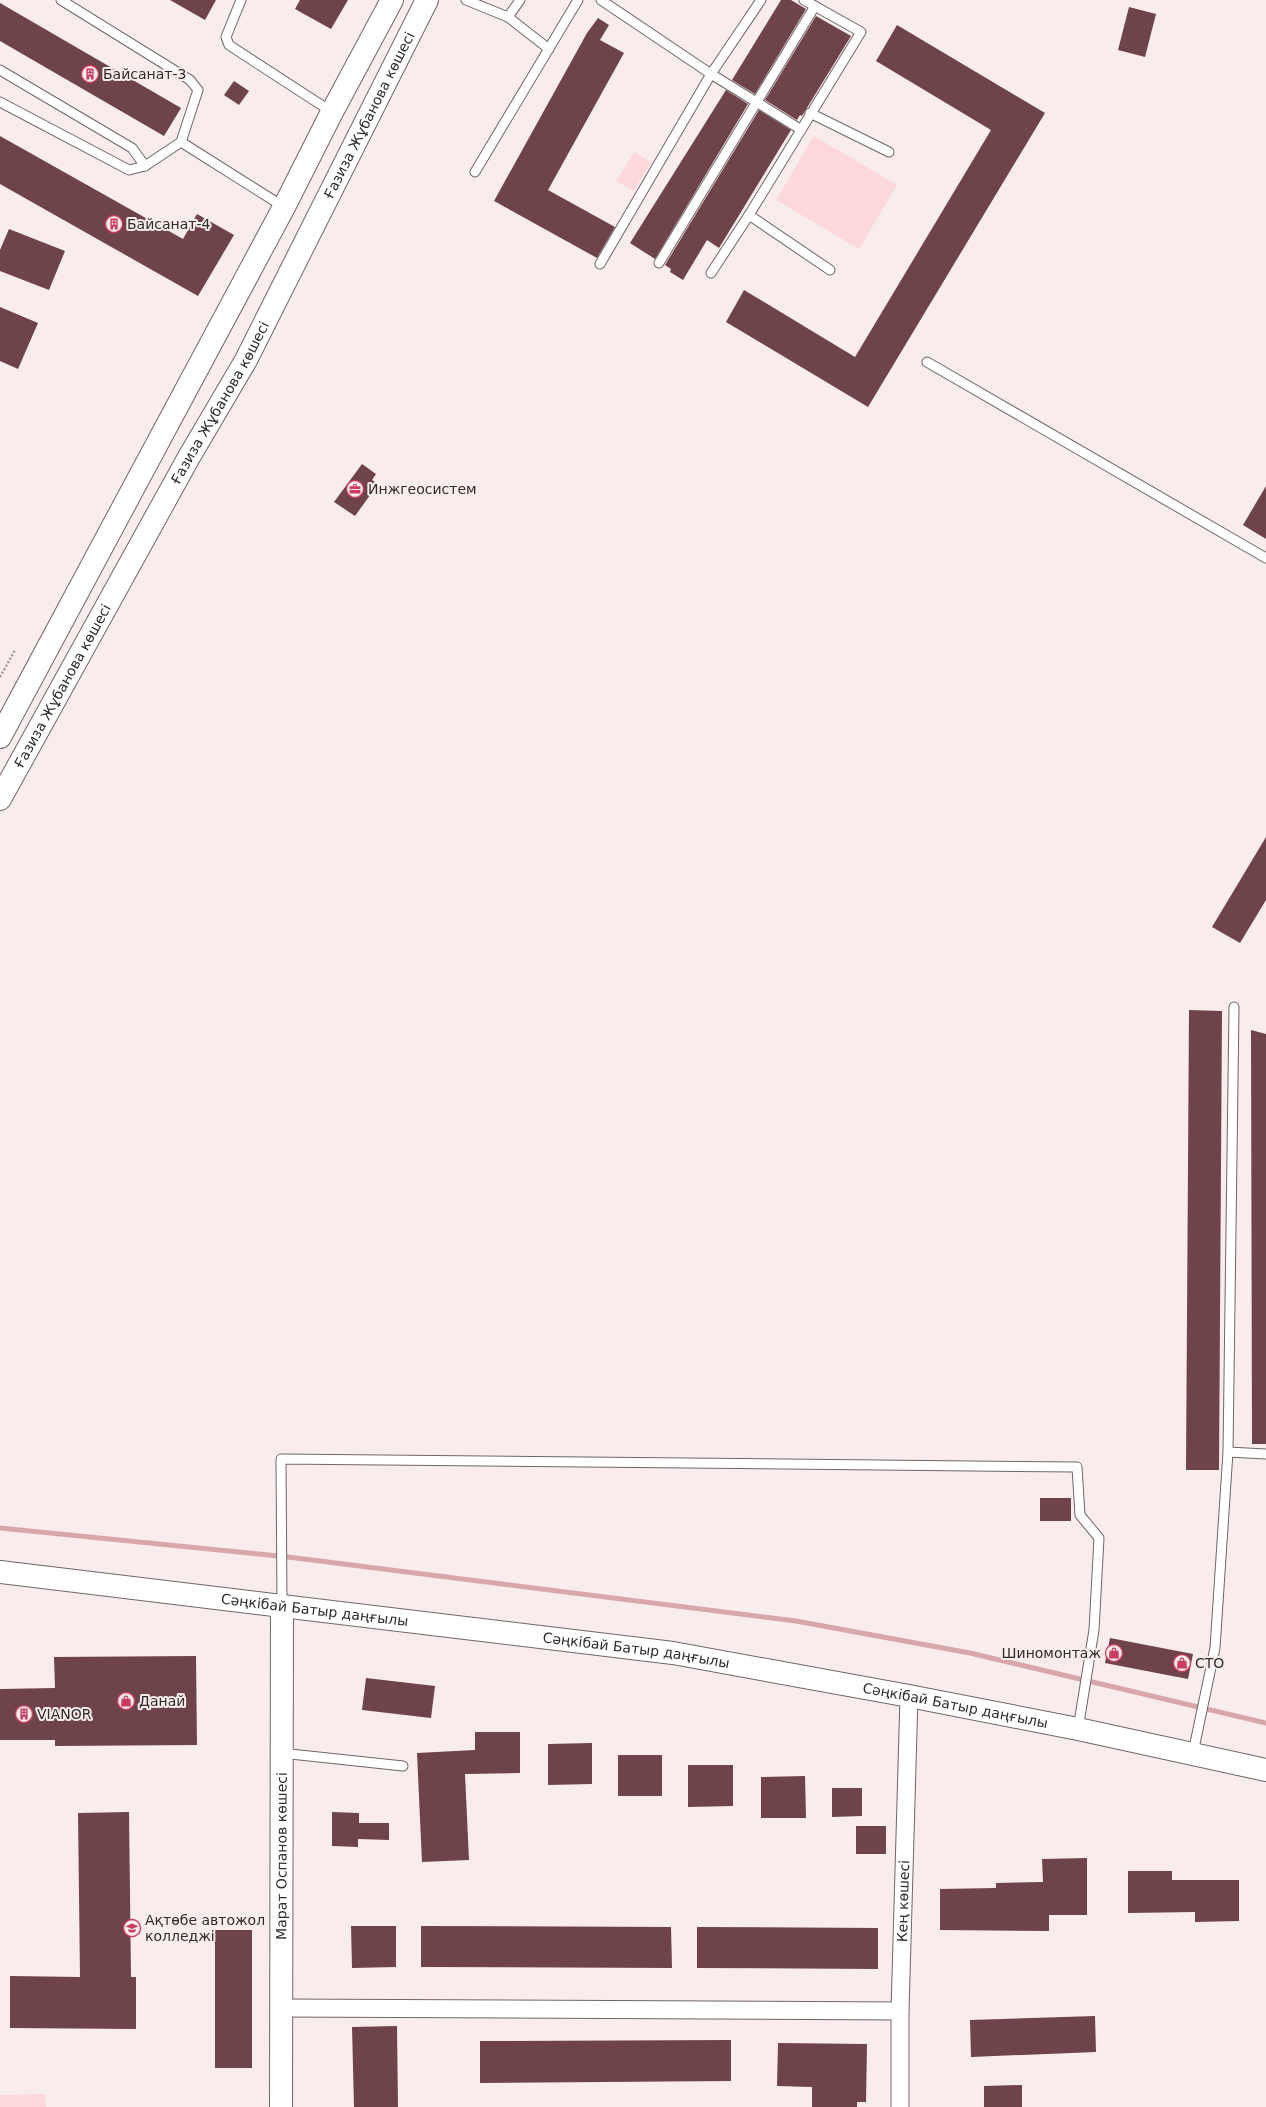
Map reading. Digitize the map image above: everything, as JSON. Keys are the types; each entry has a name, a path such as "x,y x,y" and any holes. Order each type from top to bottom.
{"street":[{"path":"0,737 284,207 332,112 392,0"},
{"name":"Ғазиза Жұбанова көшесі","path":"0,799 188,457 246,360 427,0"},
{"name":"Сәңкібай Батыр даңғылы","path":"0,1572 673,1653 909,1696 1078,1729 1266,1770"},
{"name":"Марат Оспанов көшесі","path":"281,2107 282,1606"},
{"name":"Кең көшесі","path":"900,2107 900,2011 909,1696"},
{"path":"281,2008 900,2011"}],"lane":[{"path":"0,102 129,170 145,166 182,142 198,90 190,80 61,0"},
{"path":"241,0 226,37 228,45 332,112"},
{"path":"466,0 508,17 549,49"},
{"path":"508,17 520,0"},
{"path":"475,172 578,0"},
{"path":"601,0 711,74 800,129"},
{"path":"600,264 711,74 761,0"},
{"path":"711,273 749,215 800,129 861,32 804,0"},
{"path":"659,263 755,102 815,6"},
{"path":"0,70 132,148 145,166"},
{"path":"810,113 889,152"},
{"path":"182,142 284,207"},
{"path":"749,215 830,270"},
{"path":"927,362 1266,558"},
{"path":"1193,1753 1202,1718 1215,1648 1228,1452 1234,1007"},
{"path":"1228,1452 1266,1454"},
{"path":"282,1606 281,1459 1077,1467 1080,1515 1099,1538 1094,1630 1078,1729"},
{"path":"281,1753 403,1766"}],"path":[{"path":"0,677 15,650"}],"shaded area":[{"path":"814,136 897,185 859,249 776,200"},
{"path":"634,152 651,162 634,191 616,181"},
{"path":"45,2094 46,2107 0,2107 0,2095"}],"building":[{"path":"170,0 216,0 205,20"},
{"path":"300,0 348,0 331,29 295,9"},
{"path":"781,0 791,0 806,9 755,94 732,80"},
{"name":"Байсанат-3","path":"0,3 181,108 164,136 0,41"},
{"path":"1129,7 1156,14 1145,57 1118,50"},
{"path":"816,16 851,36 802,116 800,115 797,120 765,100"},
{"path":"598,18 609,25 600,40 624,53 548,190 615,227 597,258 494,201 587,33"},
{"path":"897,25 1045,113 868,407 726,322 744,290 855,357 991,130 876,61"},
{"path":"234,81 249,91 239,105 224,95"},
{"path":"726,90 748,104 655,259 630,243"},
{"path":"759,110 791,130 719,248 707,240 683,280 670,272 671,269 665,265"},
{"name":"Байсанат-4","path":"0,136 183,239 197,214 234,235 198,296 0,184"},
{"path":"9,229 65,251 49,290 0,271 0,250"},
{"path":"0,307 38,323 18,369 0,361"},
{"path":"362,464 376,474 372,480 378,484 355,516 334,502"},
{"path":"1266,486 1266,539 1243,525"},
{"path":"1266,837 1266,900 1240,943 1212,927"},
{"path":"1189,1010 1222,1011 1219,1470 1186,1470"},
{"path":"1251,1030 1266,1034 1266,1444 1252,1444"},
{"path":"1040,1498 1071,1498 1071,1521 1040,1521"},
{"path":"1110,1638 1193,1654 1188,1679 1105,1663"},
{"name":"Данай","path":"196,1656 197,1745 55,1746 55,1740 0,1740 0,1689 55,1688 54,1657"},
{"path":"366,1678 435,1686 431,1718 362,1710"},
{"path":"475,1732 520,1732 520,1773 465,1774 469,1860 422,1862 417,1753 475,1750"},
{"path":"592,1743 592,1784 548,1785 548,1744"},
{"path":"618,1755 662,1755 662,1796 618,1796"},
{"path":"688,1765 733,1765 733,1806 688,1807"},
{"path":"805,1776 806,1818 761,1818 761,1777"},
{"path":"832,1788 862,1788 862,1816 832,1817"},
{"path":"129,1812 131,1977 136,1977 136,2029 10,2028 10,1976 80,1977 78,1813"},
{"path":"332,1812 359,1813 359,1823 389,1823 389,1840 358,1839 358,1847 332,1846"},
{"path":"856,1826 886,1826 886,1854 856,1854"},
{"path":"1087,1858 1087,1915 1049,1915 1049,1931 940,1930 940,1889 996,1888 996,1883 1043,1882 1042,1859"},
{"path":"1128,1871 1172,1871 1172,1880 1239,1880 1239,1921 1195,1922 1195,1912 1128,1913"},
{"path":"351,1926 396,1926 396,1967 352,1968"},
{"path":"421,1926 671,1927 672,1968 421,1967"},
{"path":"697,1927 878,1928 878,1969 697,1968"},
{"path":"215,1930 252,1930 252,2068 215,2068"},
{"path":"1095,2016 1096,2052 971,2057 970,2020"},
{"path":"397,2026 398,2107 354,2107 352,2027"},
{"path":"731,2040 731,2081 480,2083 480,2041"},
{"path":"778,2043 867,2044 866,2102 857,2102 857,2107 812,2107 812,2087 777,2086"},
{"path":"1022,2085 1022,2107 984,2107 984,2086"}],"waterway":[{"path":"0,1528 288,1557 796,1621 970,1653 1266,1723"}],"place":[{"name":"Байсанат-3","path":"90,74"},
{"name":"Байсанат-4","path":"114,224"},
{"name":"Инжгеосистем","path":"355,489"},
{"name":"Шиномонтаж","path":"1114,1653"},
{"name":"СТО","path":"1182,1663"},
{"name":"Данай","path":"126,1701"},
{"name":"VIANOR","path":"24,1714"},
{"name":"Ақтөбе автожол колледжі","path":"132,1928"}]}
